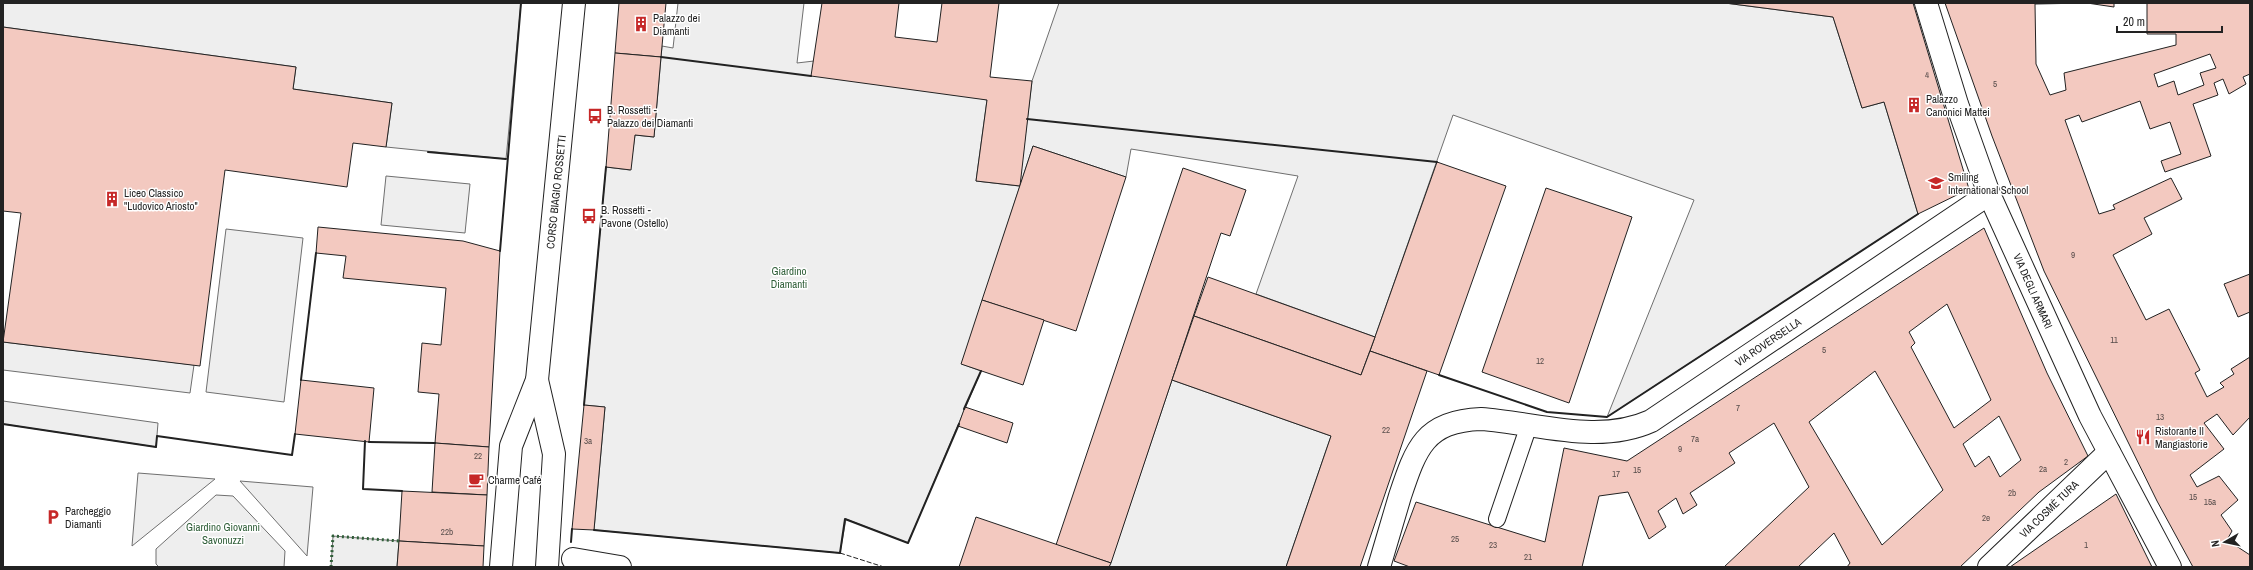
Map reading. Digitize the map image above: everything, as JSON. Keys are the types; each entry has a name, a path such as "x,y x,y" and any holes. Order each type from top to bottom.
{"street":[{"name":"CORSO BIAGIO ROSSETTI","path":"501,567 511,446 538,380 574,3"},
{"name":"VIA DEGLI ARMARI","path":"1926,3 1957,104 1989,194 2060,352 2109,452 2170,567"},
{"name":"VIA ROVERSELLA","path":"1378,567 1398,501 1416,451 1438,430 1450,423 1464,420 1497,420 1529,425 1617,432 1651,421 1989,194"},
{"name":"CORSO BIAGIO ROSSETTI","path":"538,380 554,454 547,567"},
{"name":"VIA COSMÈ TURA","path":"1989,567 2109,452"},
{"path":"573,559 620,567"}],"lane":[{"path":"1497,519 1529,425"}],"green space":[{"path":"3,3 521,3 506,159 386,147 392,103 293,89 296,67 3,27"},
{"name":"Giardino Diamanti","path":"678,3 804,3 797,63 814,61 987,100 976,181 1019,186 1032,81 1059,3 1725,3 1833,17 1862,108 1884,102 1918,214 1607,417 1694,200 1453,115 1375,337 1256,294 1298,176 1131,149 1126,177 1033,146 962,364 981,371 908,543 846,519 840,553 594,530 605,407 584,405 606,167 630,170 635,135 654,137 662,46 673,48"},
{"path":"386,176 470,184 465,233 381,225"},
{"path":"226,229 303,238 284,402 206,392"},
{"path":"3,342 194,365 190,393 3,370"},
{"path":"1172,380 1331,436 1286,567 1109,567"},
{"path":"3,401 158,423 156,447 3,424"},
{"name":"Giardino Giovanni Savonuzzi","path":"138,473 215,479 132,546"},
{"name":"Giardino Giovanni Savonuzzi","path":"240,481 313,487 307,556"},
{"name":"Giardino Giovanni Savonuzzi","path":"216,495 233,496 285,551 284,567 159,567 156,564 156,549"},
{"path":"333,536 399,541 397,567 331,567"}],"building":[{"name":"Palazzo dei Diamanti","path":"619,3 666,3 661,57 615,53"},
{"path":"822,3 899,3 895,37 937,42 942,3 999,3 990,77 1032,81 1020,186 976,181 987,100 811,76"},
{"name":"Palazzo Canonici Mattei","path":"1725,3 1913,3 1969,189 1918,214 1884,102 1862,108 1833,17"},
{"path":"1945,3 2087,3 2035,4 2036,64 2050,95 2066,90 2064,73 2176,45 2176,34 2147,34 2147,3 2250,3 2250,74 2243,77 2246,84 2229,94 2223,79 2214,83 2218,95 2193,104 2211,156 2165,172 2161,161 2181,154 2170,122 2150,129 2140,101 2082,122 2079,115 2065,120 2099,214 2115,209 2113,205 2171,178 2182,199 2144,218 2152,234 2113,255 2146,320 2169,309 2200,370 2195,373 2207,397 2224,387 2220,383 2234,374 2231,369 2250,357 2250,417 2233,435 2217,414 2204,423 2224,449 2190,475 2197,487 2219,476 2238,500 2221,515 2232,531 2227,540 2250,555 2250,567 2193,567 2157,501 2044,271 1992,136","holes":["2210,54 2216,68 2200,73 2204,85 2178,95 2174,81 2158,87 2154,74"]},
{"path":"2087,3 2114,3 2114,7"},
{"name":"Liceo Classico \"Ludovico Ariosto\"","path":"3,27 296,67 293,89 392,103 386,147 353,143 347,187 225,170 200,366 3,342 21,213 3,211"},
{"path":"615,53 661,57 654,137 635,135 631,170 606,167"},
{"path":"1033,146 1126,177 1076,331 982,300"},
{"path":"1437,162 1506,186 1439,375 1370,351"},
{"path":"1183,168 1246,190 1230,236 1221,233 1111,563 1056,545"},
{"path":"1546,188 1632,217 1569,403 1482,372"},
{"path":"318,227 463,241 500,251 489,447 435,443 439,394 418,392 422,343 441,345 446,288 343,278 346,256 316,253"},
{"path":"1984,228 2047,373 2088,456 2039,492 1960,567 1847,567 1850,563 1834,533 1798,567 1724,567 1809,487 1774,423 1729,453 1735,463 1690,493 1697,505 1683,514 1676,498 1658,511 1666,527 1649,539 1628,492 1599,496 1582,567 1410,567 1394,561 1416,502 1545,542 1564,448 1627,461","holes":["1947,304 1991,400 1954,428 1911,347 1915,343 1909,332","1875,371 1943,490 1882,545 1809,422","1999,416 2021,460 2000,477 1989,456 1975,467 1963,444"]},
{"path":"2250,274 2250,312 2238,317 2224,284"},
{"path":"1208,277 1375,337 1361,375 1194,316"},
{"path":"982,300 1044,320 1023,385 961,364"},
{"path":"1194,316 1361,375 1370,351 1427,371 1360,567 1286,567 1331,436 1172,380"},
{"path":"301,380 374,388 369,442 295,434"},
{"path":"584,405 605,407 594,530 572,529"},
{"path":"965,407 1013,423 1007,443 958,426"},
{"path":"435,443 489,447 487,495 432,492"},
{"path":"402,491 487,495 484,546 399,541"},
{"path":"2116,494 2152,567 2010,567"},
{"path":"976,517 1111,563 1109,567 959,567"},
{"path":"399,541 484,546 483,567 397,567"}],"hedge":[{"path":"331,567 333,536 399,541"}],"fence":[{"path":"840,553 884,567"}],"wall":[{"path":"500,251 521,3"},
{"path":"661,57 811,76"},
{"path":"1027,119 1437,162"},
{"path":"428,152 506,159"},
{"path":"584,405 606,167"},
{"path":"1439,375 1547,412 1607,417 1918,214"},
{"path":"301,380 316,253"},
{"path":"964,409 981,371"},
{"path":"3,424 156,447 157,436 292,455 295,434"},
{"path":"594,530 840,553 845,519 908,543 959,424"},
{"path":"365,441 363,489 402,491"},
{"path":"369,442 435,443"},
{"path":"571,542 572,529"}],"place":[{"name":"Palazzo dei Diamanti","path":"641,24"},
{"name":"Palazzo Canonici Mattei","path":"1914,105"},
{"name":"B. Rossetti - Palazzo dei Diamanti","path":"595,116"},
{"name":"Smiling International School","path":"1936,183"},
{"name":"Liceo Classico \"Ludovico Ariosto\"","path":"112,199"},
{"name":"B. Rossetti - Pavone (Ostello)","path":"589,216"},
{"name":"Ristorante Il Mangiastorie","path":"2143,437"},
{"name":"Charme Café","path":"476,480"},
{"name":"Parcheggio Diamanti","path":"53,517"}]}
